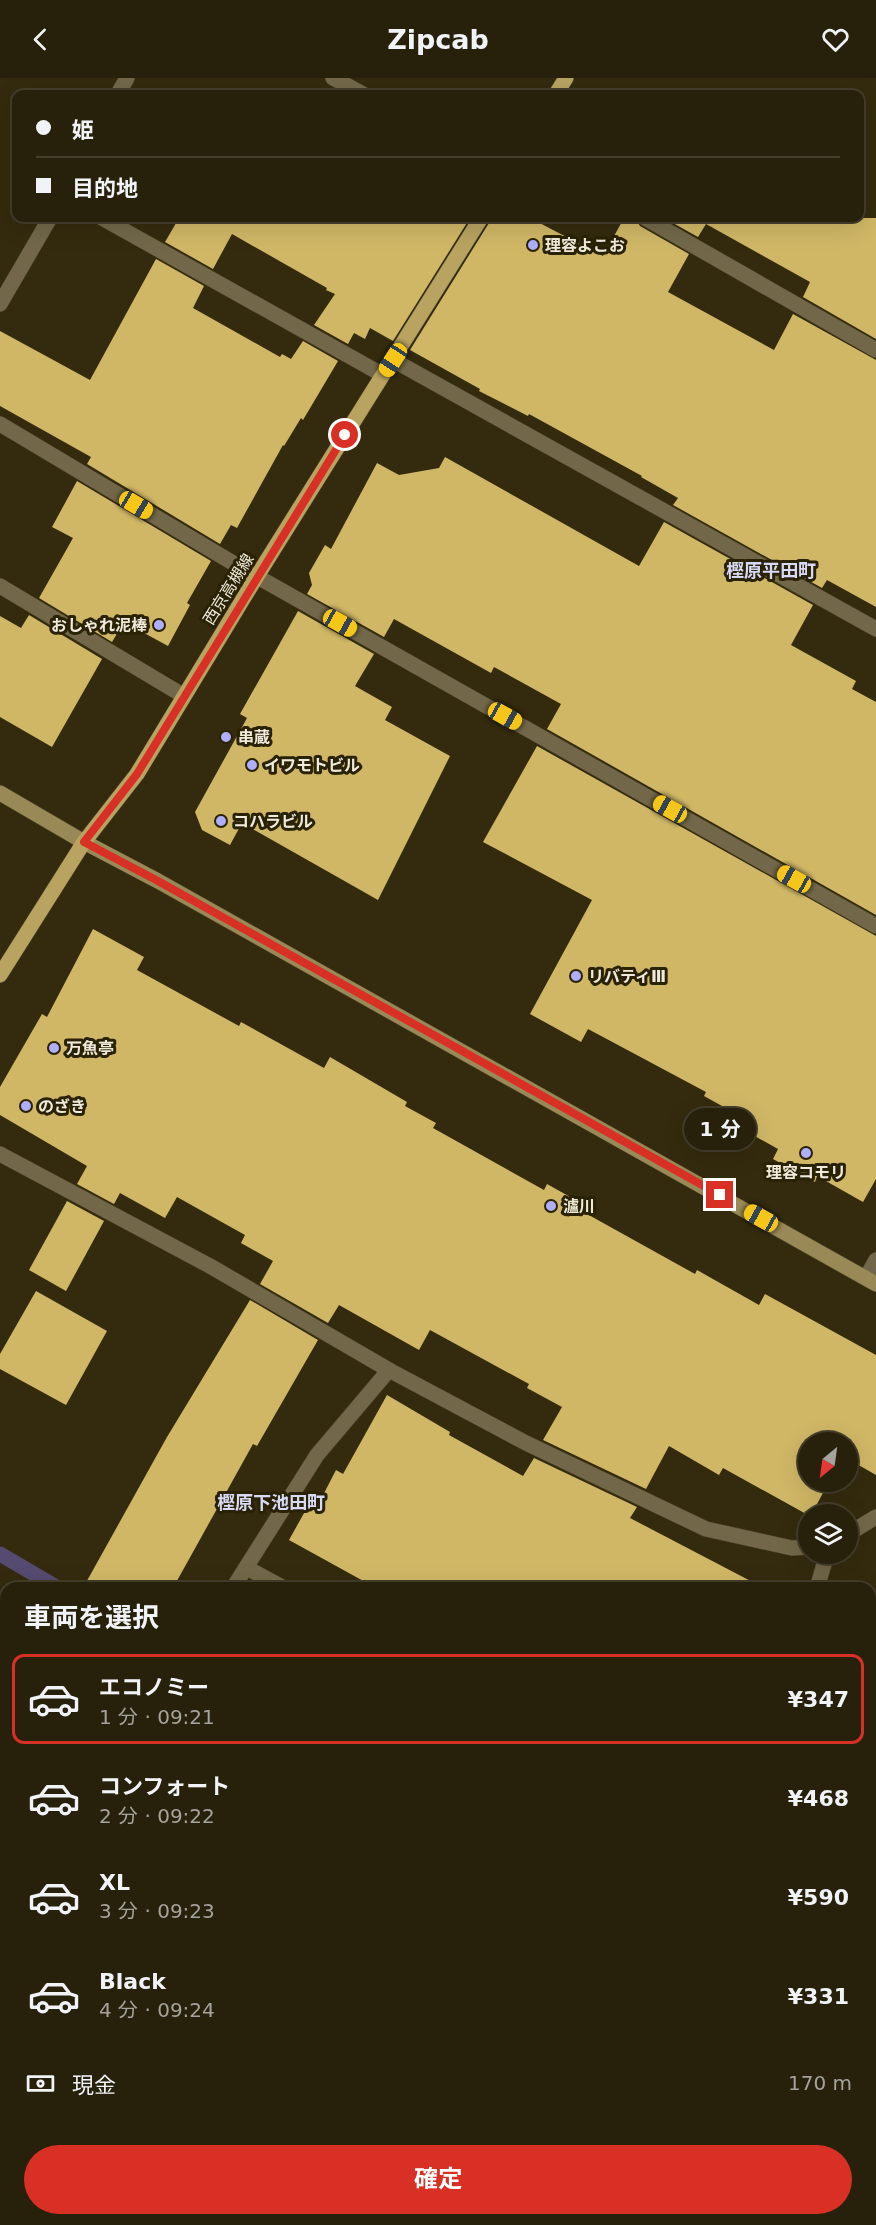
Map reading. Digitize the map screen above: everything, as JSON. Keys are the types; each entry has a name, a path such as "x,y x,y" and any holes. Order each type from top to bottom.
{"main road":[{"name":"西京高槻線","path":"0,975 84,842 137,774 257,576 479,222"}],"street":[{"path":"333,78 356,90"},
{"path":"0,304 5,285 47,222"},
{"path":"109,222 383,375"},
{"path":"652,222 876,350"},
{"path":"393,360 876,629"},
{"path":"0,424 257,576 876,926"},
{"path":"0,586 184,696"},
{"path":"0,793 871,1281 876,1260"},
{"path":"0,1154 210,1266 389,1370 526,1443 706,1529 798,1548"},
{"path":"237,1582 317,1455 389,1370"},
{"path":"858,1528 876,1517"},
{"path":"819,1582 824,1564"},
{"path":"247,1568 273,1582"}],"building":[{"path":"864,218 876,218 876,339 803,297 810,282 706,224 698,237 671,222 864,222"},
{"path":"177,222 467,222 393,341 370,328 365,339 354,333 348,344 314,325 335,294 232,234 213,269 165,242"},
{"path":"538,222 603,256 622,222 638,222 640,226 689,254 668,292 774,350 793,314 876,360 876,607 827,580 822,588 673,505 678,498 642,476 529,414 528,416 479,391 480,389 410,350 489,223"},
{"path":"156,259 204,286 193,308 280,357 282,354 291,359 303,341 338,361 303,420 301,418 283,445 237,528 231,525 220,544 87,464 91,457 0,406 0,331 90,380"},
{"path":"445,457 639,566 664,522 813,605 791,645 856,681 852,689 876,702 876,915 547,729 561,704 494,667 491,673 394,619 384,637 307,594 312,585 309,573 325,545 331,549 377,463 399,475 439,468"},
{"path":"77,481 211,561 187,603 190,605 168,646 124,622 112,642 39,598 73,538 52,527"},
{"path":"298,611 374,654 355,686 392,707 385,720 450,756 378,900 242,823 230,845 202,830 195,812 247,718 240,714"},
{"path":"29,615 102,659 52,747 0,717 0,616 21,628"},
{"path":"537,746 876,936 876,1179 863,1202 817,1176 815,1182 773,1159 778,1149 717,1115 722,1106 704,1096 706,1092 588,1029 581,1042 530,1014 592,900 483,842"},
{"path":"93,929 144,957 137,970 239,1026 241,1022 324,1068 330,1057 407,1102 405,1106 436,1123 433,1128 544,1190 547,1184 590,1208 587,1214 695,1274 697,1270 759,1305 765,1294 876,1355 876,1475 858,1465 858,1432 798,1432 798,1492 824,1492 817,1504 798,1504 798,1509 723,1468 719,1475 669,1446 646,1489 543,1440 562,1407 527,1388 529,1384 430,1330 419,1350 339,1305 328,1323 260,1284 273,1261 241,1243 245,1235 177,1197 165,1218 120,1193 114,1204 77,1184 87,1166 0,1115 0,1087 42,1014 47,1017"},
{"path":"67,1201 104,1221 66,1291 29,1270"},
{"path":"36,1291 107,1331 66,1405 0,1369 0,1354"},
{"path":"250,1300 318,1340 257,1446 253,1444 176,1582 86,1582 167,1437"},
{"path":"387,1395 450,1432 449,1435 523,1476 534,1458 637,1507 630,1518 753,1582 365,1582 289,1540 313,1497 320,1501 336,1470 343,1474"}],"waterway":[{"path":"0,1554 48,1582"}],"place":[{"name":"理容よこお","path":"533,245"},
{"name":"おしゃれ泥棒","path":"159,625"},
{"name":"串蔵","path":"226,737"},
{"name":"イワモトビル","path":"252,765"},
{"name":"コハラビル","path":"221,821"},
{"name":"リバティⅢ","path":"576,976"},
{"name":"万魚亭","path":"54,1048"},
{"name":"のざき","path":"26,1106"},
{"name":"理容コモリ","path":"806,1153"},
{"name":"瀘川","path":"551,1206"}],"district":[{"name":"樫原平田町","path":"771,571"},
{"name":"樫原下池田町","path":"271,1503"}],"route":[{"path":"345,435 137,774 84,842 158,881 720,1195"}]}
